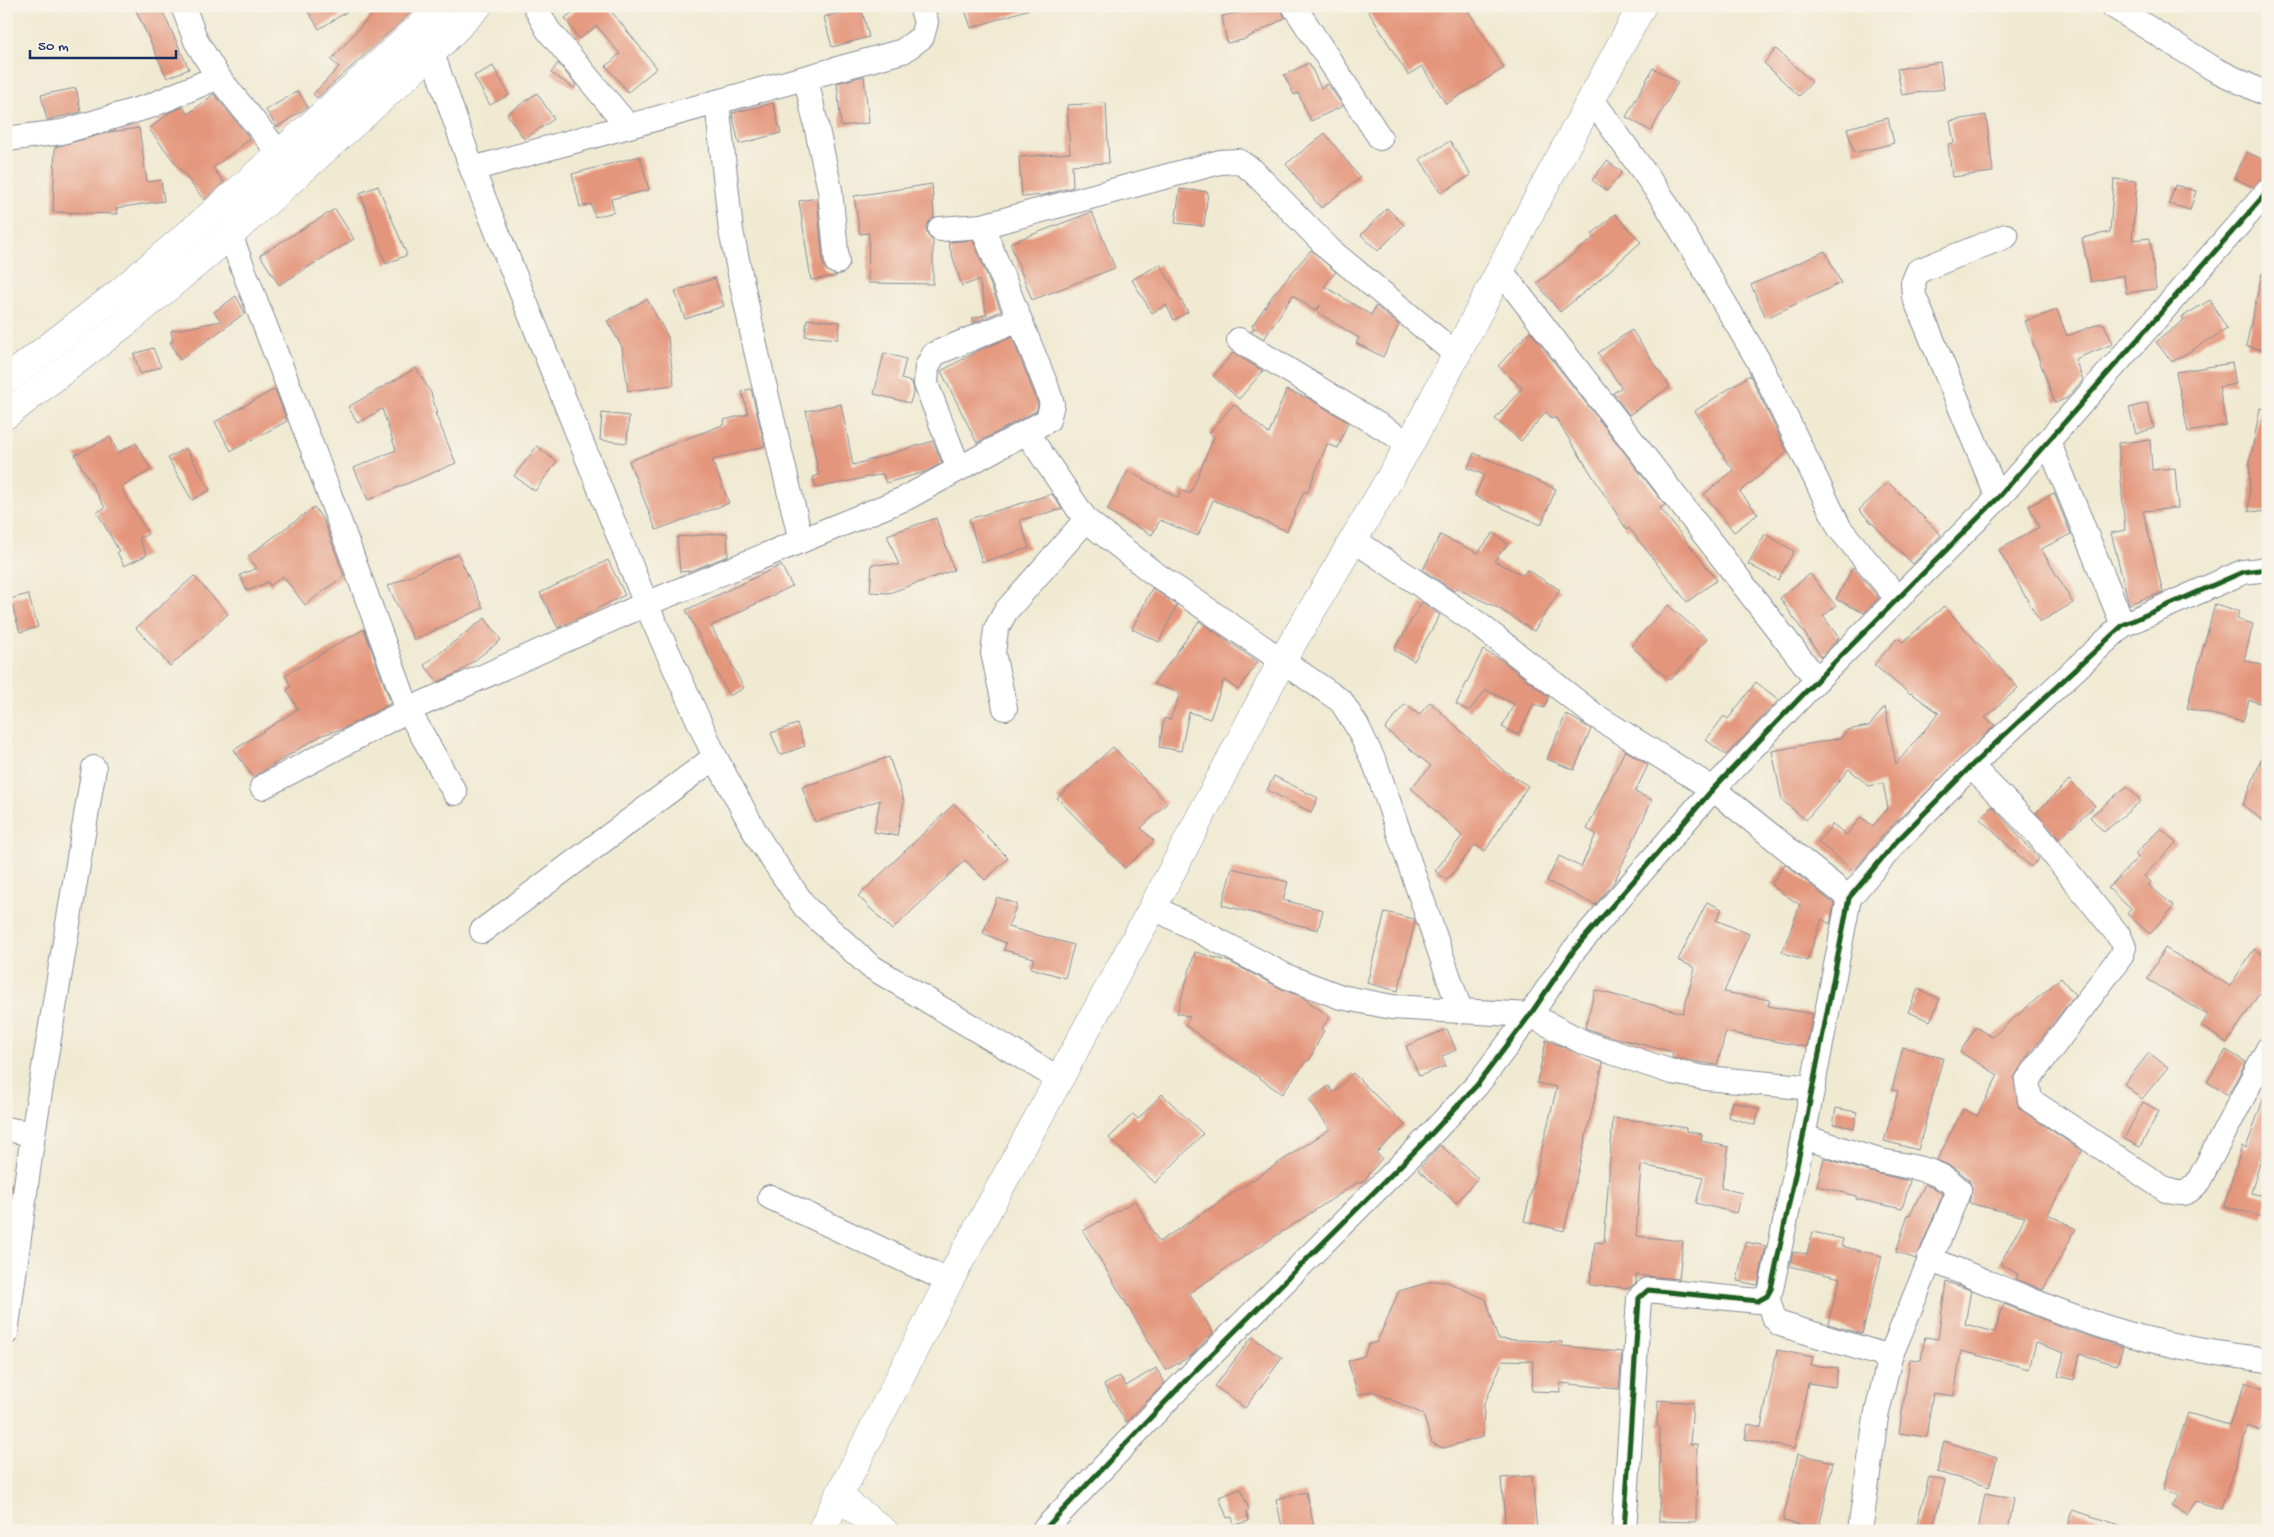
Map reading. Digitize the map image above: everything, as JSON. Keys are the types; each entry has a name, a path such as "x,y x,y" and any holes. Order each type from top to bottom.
{"main road":[{"path":"6,380 120,292 280,154 421,26 440,6"},
{"path":"6,415 130,320 230,234 432,53 478,6"},
{"path":"821,1531 950,1281 1153,907 1283,660 1410,444 1591,98 1642,6"},
{"path":"838,1497 884,1531"}],"street":[{"path":"183,6 196,41 218,77 280,154"},
{"path":"535,6 548,30 628,126"},
{"path":"472,169 903,51 922,37 926,22 921,6"},
{"path":"1294,6 1380,138"},
{"path":"2113,6 2214,69 2268,95"},
{"path":"432,53 472,169 646,604 715,757 760,841 805,907 870,966 1059,1079"},
{"path":"6,139 62,132 150,106 218,77"},
{"path":"806,78 830,190 836,262"},
{"path":"1591,98 1663,200 1758,360 1840,529 1898,599"},
{"path":"717,102 731,231 756,350 801,541"},
{"path":"940,229 982,226 1220,162 1238,161 1252,170 1330,250 1457,355"},
{"path":"1043,1531 1189,1377 1420,1146 1477,1084 1530,1015 1574,950 1713,789 1817,680 1998,498 2268,192"},
{"path":"262,787 408,710 646,604 906,498 1048,420 1052,404 982,226"},
{"path":"230,234 408,710 455,793"},
{"path":"1998,498 1914,296 1913,283 1918,271 2006,236"},
{"path":"1501,272 1817,680"},
{"path":"959,469 926,384 927,367 934,354 1019,319"},
{"path":"1239,340 1410,444"},
{"path":"1027,433 1086,520 1151,571 1341,701 1357,726 1376,766 1460,1010"},
{"path":"2048,441 2123,625"},
{"path":"1005,708 993,653 996,629 1006,610 1086,520"},
{"path":"1354,540 1477,623 1594,715 1713,789 1849,898"},
{"path":"1624,1531 1639,1298 1648,1290 1758,1301 1767,1296 1775,1278 1849,898 1895,843 1971,766 2123,625 2243,572 2268,569"},
{"path":"482,931 715,757"},
{"path":"1971,766 2035,832 2119,936 2124,947 2121,956 2027,1081 2030,1100 2166,1190 2180,1195 2189,1193 2198,1182 2268,1049"},
{"path":"7,1320 33,1134 94,768"},
{"path":"1153,907 1288,977 1340,997 1392,1007 1530,1015 1585,1043 1672,1072 1706,1078 1813,1088"},
{"path":"6,1129 33,1134"},
{"path":"1803,1136 1873,1159 1936,1172 1949,1179 1959,1190 1890,1357 1876,1417 1860,1531"},
{"path":"770,1197 950,1281"},
{"path":"1929,1259 2125,1334 2174,1346 2268,1360"},
{"path":"1767,1296 1772,1316 1780,1324 1890,1357"}],"building":[{"path":"134,6 160,6 189,69 167,78"},
{"path":"305,6 356,6 319,29"},
{"path":"379,6 418,6 317,98 313,94 339,67 331,60"},
{"path":"581,6 607,6 657,68 628,92 606,66 620,54 597,26 579,39 565,18"},
{"path":"975,6 1029,6 1029,9 971,28 965,10"},
{"path":"1256,6 1280,6 1285,18 1243,40 1227,43 1222,16 1246,11"},
{"path":"1365,6 1465,6 1504,68 1446,104 1422,66 1408,75"},
{"path":"861,7 869,37 832,47 824,17"},
{"path":"1776,49 1812,82 1799,96 1764,63"},
{"path":"1940,62 1944,89 1902,95 1897,69"},
{"path":"558,63 576,85 574,88 551,73"},
{"path":"1309,63 1321,88 1328,84 1343,106 1311,121 1298,93 1294,95 1284,75"},
{"path":"493,66 509,95 490,105 474,76"},
{"path":"1653,68 1678,82 1651,131 1626,117"},
{"path":"864,76 869,123 841,126 837,83"},
{"path":"76,88 81,112 47,120 41,95"},
{"path":"298,91 308,107 277,127 266,110"},
{"path":"537,93 554,119 524,139 507,114"},
{"path":"214,94 250,139 213,168 224,182 204,200 149,129 170,112 183,107 188,114"},
{"path":"773,103 781,133 739,144 732,113"},
{"path":"1106,103 1109,163 1072,165 1073,187 1044,195 1022,197 1019,157 1070,153 1067,105"},
{"path":"1986,115 1993,172 1952,177 1948,144 1954,143 1950,121"},
{"path":"1888,118 1894,143 1854,153 1847,128"},
{"path":"139,128 147,182 161,180 164,201 116,208 118,214 53,212 55,147 110,132"},
{"path":"1325,133 1360,178 1321,208 1286,164"},
{"path":"1450,141 1471,175 1441,193 1420,159"},
{"path":"2247,152 2268,162 2266,178 2253,187 2234,178"},
{"path":"640,156 649,190 611,199 614,212 595,217 591,204 580,207 572,174"},
{"path":"1607,161 1622,172 1607,191 1592,180"},
{"path":"2114,179 2137,181 2132,240 2150,238 2156,289 2126,293 2124,275 2091,282 2082,238 2110,232"},
{"path":"932,184 934,217 928,223 926,229 928,236 933,241 933,284 868,283 869,233 860,234 854,196"},
{"path":"2175,185 2196,191 2190,210 2169,204"},
{"path":"378,186 407,255 386,264 360,193"},
{"path":"1180,189 1208,192 1204,226 1175,223"},
{"path":"817,198 823,264 826,270 837,276 811,280 799,201"},
{"path":"1387,208 1404,225 1378,251 1361,235"},
{"path":"335,209 354,239 279,285 260,255"},
{"path":"1092,212 1115,268 1032,300 1010,243"},
{"path":"1615,214 1641,242 1560,312 1537,283 1595,237 1592,234"},
{"path":"973,240 1001,311 973,323 972,318 987,315 979,280 962,286 948,242"},
{"path":"1311,250 1336,272 1324,286 1371,315 1376,306 1399,325 1383,357 1356,343 1359,338 1317,312 1320,305 1315,311 1293,295 1264,339 1251,331 1255,328 1252,326 1273,295"},
{"path":"1825,251 1841,283 1766,318 1751,285"},
{"path":"1160,264 1188,312 1174,320 1166,305 1152,313 1132,280"},
{"path":"2262,273 2268,274 2268,351 2246,346"},
{"path":"715,278 724,306 685,319 675,291"},
{"path":"236,296 245,313 180,360 170,342 173,341 171,331 221,321 214,312"},
{"path":"647,299 668,337 674,385 628,391 622,347 607,321"},
{"path":"2210,300 2227,329 2172,362 2156,342 2184,320 2182,317"},
{"path":"2057,310 2067,336 2098,324 2104,324 2113,344 2075,359 2083,380 2067,398 2055,403 2025,321"},
{"path":"807,319 840,322 838,339 805,336"},
{"path":"1632,330 1670,387 1629,415 1613,393 1621,388 1619,384 1598,353"},
{"path":"1530,331 1665,505 1660,508 1717,580 1687,602 1629,528 1627,530 1555,417 1552,419 1546,412 1521,441 1495,419 1522,388 1498,366"},
{"path":"1012,337 1038,404 1036,411 977,443 941,371 980,350"},
{"path":"153,348 161,367 140,374 134,354"},
{"path":"884,353 906,359 901,379 912,382 914,390 910,403 874,394"},
{"path":"1233,353 1263,371 1239,399 1213,376"},
{"path":"2232,363 2236,384 2219,387 2226,425 2188,432 2176,372"},
{"path":"416,368 431,393 437,413 435,413 456,463 368,500 354,468 396,450 382,409 358,423 348,407"},
{"path":"1750,375 1787,452 1740,492 1758,514 1734,532 1704,494 1734,470 1723,457 1695,411"},
{"path":"275,389 287,421 231,451 215,422"},
{"path":"751,389 765,446 712,460 729,503 656,530 629,461 725,424 724,420 748,414 742,391"},
{"path":"1286,390 1310,399 1348,422 1338,448 1327,444 1307,493 1304,491 1287,531 1213,500 1198,536 1160,520 1152,535 1107,510 1128,471 1178,498 1181,490 1190,494 1214,437 1209,433 1234,404 1269,434"},
{"path":"2147,403 2154,428 2136,434 2129,408"},
{"path":"841,404 853,465 933,441 942,463 925,472 886,483 883,474 816,488 813,477 819,475 806,411"},
{"path":"2260,408 2268,409 2268,512 2249,511 2250,461"},
{"path":"602,413 629,416 627,443 600,440"},
{"path":"110,437 118,453 136,443 151,470 121,487 148,534 139,539 147,555 124,566 117,552 119,551 97,512 105,508 75,455"},
{"path":"2150,440 2152,470 2175,468 2178,508 2143,511 2163,592 2129,604 2111,533 2125,530 2118,443"},
{"path":"537,446 557,462 535,491 514,476"},
{"path":"186,448 210,490 192,500 168,458"},
{"path":"1474,453 1556,489 1541,525 1475,496 1484,475 1468,468"},
{"path":"1888,482 1941,535 1913,564 1859,510"},
{"path":"2054,493 2071,534 2041,549 2073,603 2040,622 1999,550 2039,527 2029,506"},
{"path":"1052,494 1062,509 1020,520 1029,548 982,562 969,519"},
{"path":"314,507 324,521 344,576 305,605 283,576 270,586 268,582 247,591 240,575 257,568 248,556"},
{"path":"936,518 954,570 889,593 870,592 872,564 899,565 887,535"},
{"path":"727,533 728,556 690,571 680,572 677,537"},
{"path":"1493,533 1508,544 1494,561 1523,575 1527,570 1560,590 1534,631 1498,608 1456,588 1454,591 1423,570 1440,535 1478,553"},
{"path":"1765,534 1794,551 1778,580 1748,564"},
{"path":"458,554 483,608 414,640 388,586"},
{"path":"608,560 625,595 558,628 540,593"},
{"path":"781,565 792,586 711,626 744,688 729,696 686,610"},
{"path":"1853,567 1879,598 1864,613 1836,599"},
{"path":"1810,574 1836,606 1823,616 1839,638 1821,657 1780,598"},
{"path":"194,576 228,614 170,666 136,628"},
{"path":"1152,588 1177,605 1159,642 1132,629"},
{"path":"28,594 38,627 20,632 10,599"},
{"path":"1422,602 1440,615 1414,661 1394,650"},
{"path":"2215,604 2239,611 2237,619 2253,624 2244,660 2268,667 2268,705 2249,700 2243,722 2187,708"},
{"path":"1668,605 1707,639 1670,680 1631,646"},
{"path":"1944,606 2018,688 1985,718 1995,725 1885,833 1854,871 1818,842 1833,824 1846,835 1861,817 1873,826 1888,808 1883,783 1869,786 1849,769 1806,820 1782,800 1772,751 1841,738 1847,730 1869,726 1885,707 1896,764 1939,713 1910,694 1874,665 1897,638 1903,642"},
{"path":"485,618 501,640 458,673 438,682 424,665"},
{"path":"1199,621 1258,662 1238,690 1224,680 1210,719 1189,712 1181,751 1159,747 1164,718 1170,720 1180,693 1154,684"},
{"path":"364,629 391,703 342,729 322,735 253,777 234,750 298,709 287,690 291,687 285,675"},
{"path":"1483,650 1500,659 1549,697 1544,708 1534,704 1518,735 1502,727 1514,704 1486,690 1469,711 1456,704"},
{"path":"1756,682 1779,700 1726,755 1706,740 1724,716 1728,719"},
{"path":"1430,702 1502,769 1528,786 1485,851 1475,845 1447,880 1435,871 1462,836 1411,788 1431,766 1385,729 1405,704 1419,715"},
{"path":"1566,714 1591,729 1574,770 1547,759"},
{"path":"797,724 805,746 780,755 771,733"},
{"path":"2268,745 2268,825 2243,805"},
{"path":"1113,747 1167,803 1141,828 1154,841 1125,868 1057,798"},
{"path":"1625,750 1648,765 1635,792 1652,800 1614,882 1595,905 1547,881 1559,856 1581,867 1596,834 1587,829"},
{"path":"889,757 904,801 897,836 874,832 880,800 815,822 802,787"},
{"path":"1274,776 1318,798 1311,812 1267,790"},
{"path":"2069,780 2095,806 2059,839 2036,813"},
{"path":"2127,786 2141,801 2104,832 2090,817"},
{"path":"954,804 1008,858 985,880 965,860 892,930 858,896"},
{"path":"1992,806 2039,859 2031,867 1980,819"},
{"path":"2161,828 2176,843 2144,876 2151,882 2148,885 2174,906 2150,934 2127,914 2131,909 2108,888 2138,857 2135,854"},
{"path":"1785,864 1834,904 1830,924 1822,919 1807,961 1782,952 1800,905 1771,885"},
{"path":"1232,868 1288,882 1283,900 1323,910 1318,930 1222,905"},
{"path":"997,897 1017,904 1008,927 1074,945 1065,978 1031,968 1034,958 1004,950 1006,943 983,933"},
{"path":"1707,902 1722,909 1716,920 1749,934 1724,992 1770,1000 1768,1006 1813,1014 1806,1047 1726,1032 1717,1065 1672,1058 1673,1052 1608,1036 1585,1028 1595,990 1683,1013 1695,968 1678,960"},
{"path":"1385,912 1414,919 1415,922 1398,991 1367,983"},
{"path":"2165,948 2230,986 2254,949 2268,958 2268,1000 2259,994 2227,1043 2201,1026 2208,1015 2147,979"},
{"path":"1195,952 1230,962 1282,989 1302,997 1330,1017 1321,1029 1324,1030 1309,1061 1307,1060 1282,1094 1185,1025 1190,1017 1177,1013"},
{"path":"2061,978 2075,995 2026,1058 2014,1078 2019,1108 2082,1151 2048,1214 2076,1229 2043,1290 2016,1279 2018,1274 2000,1264 2025,1217 1969,1203 1972,1188 1969,1180 1958,1170 1937,1160 1963,1109 1977,1116 1998,1075 1960,1052 1976,1027 1992,1037"},
{"path":"1918,989 1940,999 1930,1021 1908,1012"},
{"path":"1447,1029 1456,1050 1442,1056 1446,1066 1419,1076 1406,1046"},
{"path":"1546,1040 1603,1063 1564,1231 1524,1221 1557,1087 1537,1083"},
{"path":"1903,1047 1943,1058 1918,1150 1884,1141 1898,1091 1892,1090"},
{"path":"2226,1050 2246,1062 2228,1095 2207,1082"},
{"path":"2149,1053 2168,1067 2142,1099 2124,1084"},
{"path":"1353,1073 1405,1125 1376,1153 1382,1158 1361,1184 1358,1182 1189,1293 1213,1333 1191,1356 1166,1370 1083,1231 1135,1201 1159,1242 1330,1129 1309,1100 1329,1086 1334,1093"},
{"path":"1162,1094 1203,1134 1155,1183 1109,1138 1133,1114 1138,1119"},
{"path":"2265,1094 2268,1094 2268,1147 2265,1146 2251,1193 2268,1197 2263,1217 2224,1206 2242,1146 2246,1148"},
{"path":"1732,1101 1759,1109 1755,1125 1728,1117"},
{"path":"2143,1102 2159,1111 2140,1147 2124,1139"},
{"path":"1836,1108 1857,1112 1854,1128 1833,1124"},
{"path":"1613,1118 1686,1128 1686,1131 1702,1134 1701,1141 1729,1147 1721,1188 1742,1193 1736,1213 1696,1203 1703,1177 1641,1165 1636,1236 1683,1241 1679,1279 1636,1275 1636,1283 1629,1288 1590,1285 1595,1242 1604,1243"},
{"path":"1440,1145 1478,1178 1456,1203 1418,1170"},
{"path":"1824,1158 1870,1172 1910,1181 1902,1209 1856,1199 1857,1196 1817,1186"},
{"path":"1925,1184 1943,1194 1916,1259 1896,1252 1908,1214 1910,1215"},
{"path":"6,1185 12,1185 6,1229"},
{"path":"1813,1232 1843,1239 1841,1246 1882,1256 1862,1334 1828,1324 1840,1278 1790,1266 1793,1252 1807,1254"},
{"path":"1745,1242 1766,1246 1758,1285 1737,1281"},
{"path":"1434,1281 1447,1282 1486,1299 1498,1339 1562,1342 1562,1346 1622,1352 1619,1389 1560,1383 1560,1392 1532,1391 1533,1361 1503,1360 1484,1405 1483,1437 1443,1448 1432,1443 1423,1414 1372,1391 1358,1395 1348,1361 1364,1356 1369,1344 1377,1342 1399,1291"},
{"path":"1946,1282 1971,1290 1965,1324 1995,1332 2004,1304 2070,1330 2123,1347 2117,1365 2080,1354 2074,1380 2058,1376 2064,1353 2036,1343 2029,1369 1961,1351 1954,1396 1933,1393 1926,1437 1899,1433 1910,1359 1921,1360 1925,1337 1938,1339"},
{"path":"1252,1337 1282,1358 1245,1408 1215,1386"},
{"path":"1777,1350 1813,1357 1811,1365 1838,1368 1835,1387 1808,1383 1794,1449 1745,1439 1748,1424 1761,1427"},
{"path":"1156,1368 1165,1383 1126,1422 1104,1385 1120,1376 1126,1386"},
{"path":"2246,1382 2268,1391 2268,1413 2260,1431 2248,1426 2221,1509 2196,1501 2187,1515 2172,1506 2179,1495 2163,1490 2188,1413 2229,1425"},
{"path":"1658,1400 1693,1403 1690,1444 1697,1444 1696,1522 1659,1521 1660,1427 1657,1426"},
{"path":"1944,1441 1997,1458 1989,1487 1937,1472"},
{"path":"1798,1454 1833,1462 1819,1528 1783,1521"},
{"path":"1532,1476 1537,1531 1506,1531 1501,1478"},
{"path":"1929,1477 1945,1481 1932,1531 1915,1531"},
{"path":"1241,1489 1249,1510 1246,1511 1249,1521 1234,1525 1232,1517 1227,1518 1219,1497"},
{"path":"1306,1492 1315,1531 1283,1531 1276,1499"},
{"path":"1985,1493 2014,1498 2008,1531 1978,1531"},
{"path":"2072,1510 2126,1527 2126,1531 2066,1531"}],"cycle path":[{"path":"1043,1531 1189,1377 1420,1146 1477,1085 1530,1015 1574,950 1713,789 1817,680 1998,498 2268,191"},
{"path":"1624,1531 1639,1298 1648,1290 1758,1301 1767,1296 1771,1289 1803,1137 1849,898 1895,843 1971,766 2123,625 2243,572 2268,569"}]}
